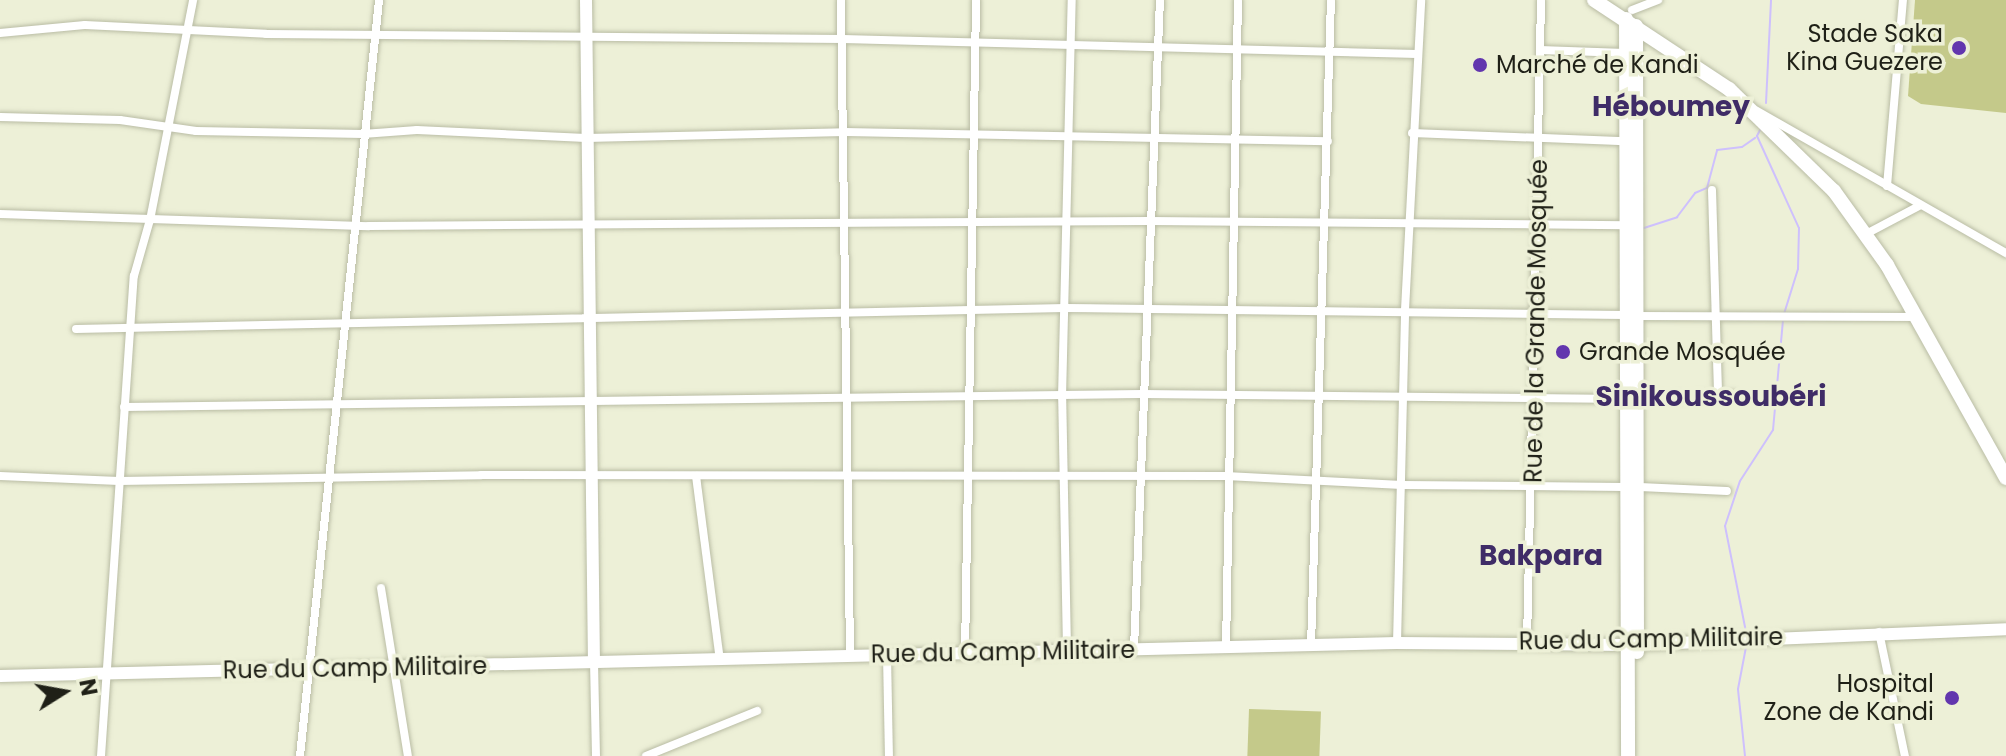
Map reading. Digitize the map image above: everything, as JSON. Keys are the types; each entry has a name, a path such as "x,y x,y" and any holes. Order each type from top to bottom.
{"main road":[{"path":"1594,0 1632,14 1753,108 1819,173 1866,234 2006,478"},
{"path":"1632,14 1625,53 1626,225 1632,315 1625,399 1632,487"},
{"path":"1628,756 1632,645 1632,14"},
{"path":"1632,645 1638,756"}],"street":[{"path":"101,756 104,673 134,276 150,220 193,0"},
{"path":"300,756 352,222 379,0"},
{"path":"586,0 596,756"},
{"path":"841,0 845,132 845,475 850,655"},
{"path":"965,653 976,0"},
{"path":"1067,649 1061,478 1066,138 1072,0"},
{"path":"1134,649 1160,0"},
{"path":"1226,648 1227,395 1234,310 1238,0"},
{"path":"1311,646 1332,54 1331,0"},
{"path":"1397,643 1408,224 1421,0"},
{"name":"Rue de la Grande Mosquée","path":"1527,643 1539,225 1541,0"},
{"path":"1632,14 1658,0"},
{"path":"1887,186 1903,0"},
{"path":"0,33 85,25 586,37 843,39 1070,48 1417,54"},
{"path":"1540,50 1625,53"},
{"path":"1753,108 2006,253"},
{"path":"0,117 120,120 167,129 363,134 417,130 586,138 845,132 1328,141"},
{"path":"1412,133 1625,141"},
{"path":"1712,190 1718,395"},
{"path":"1866,234 1921,205"},
{"path":"0,214 150,220 587,226 1066,225 1150,221 1626,225"},
{"path":"76,329 343,326 1065,308 1146,311 1322,308 1916,317"},
{"path":"124,407 336,401 844,399 1142,394 1625,399"},
{"path":"1651,399 1733,395"},
{"path":"0,476 119,481 327,476 1226,476 1402,485 1727,491"},
{"path":"696,476 720,660"},
{"path":"381,588 408,756"},
{"name":"Rue du Camp Militaire","path":"0,676 392,669 1067,649 1397,643 1632,645 1879,631 2006,629"},
{"path":"1879,631 1905,756"},
{"path":"887,655 889,756"},
{"path":"646,756 757,711"}],"green space":[{"name":"Stade Saka Kina Guezere","path":"1915,0 2006,0 2006,113 1921,104 1908,96"},
{"path":"1249,709 1321,712 1319,756 1247,756"}],"waterway":[{"path":"1766,103 1771,0"},
{"path":"1760,130 1757,136 1799,228 1798,269 1784,314"},
{"path":"1644,228 1677,217 1695,193 1707,188 1717,150 1742,147 1755,138"},
{"path":"1746,632 1725,526 1740,481 1773,430 1783,321"},
{"path":"1745,756 1738,689 1746,647"}],"place":[{"name":"Stade Saka Kina Guezere","path":"1959,48"},
{"name":"Marché de Kandi","path":"1480,65"},
{"name":"Grande Mosquée","path":"1563,352"},
{"name":"Hospital Zone de Kandi","path":"1952,698"}],"district":[{"name":"Héboumey","path":"1671,107"},
{"name":"Sinikoussoubéri","path":"1711,397"},
{"name":"Bakpara","path":"1541,556"}]}
